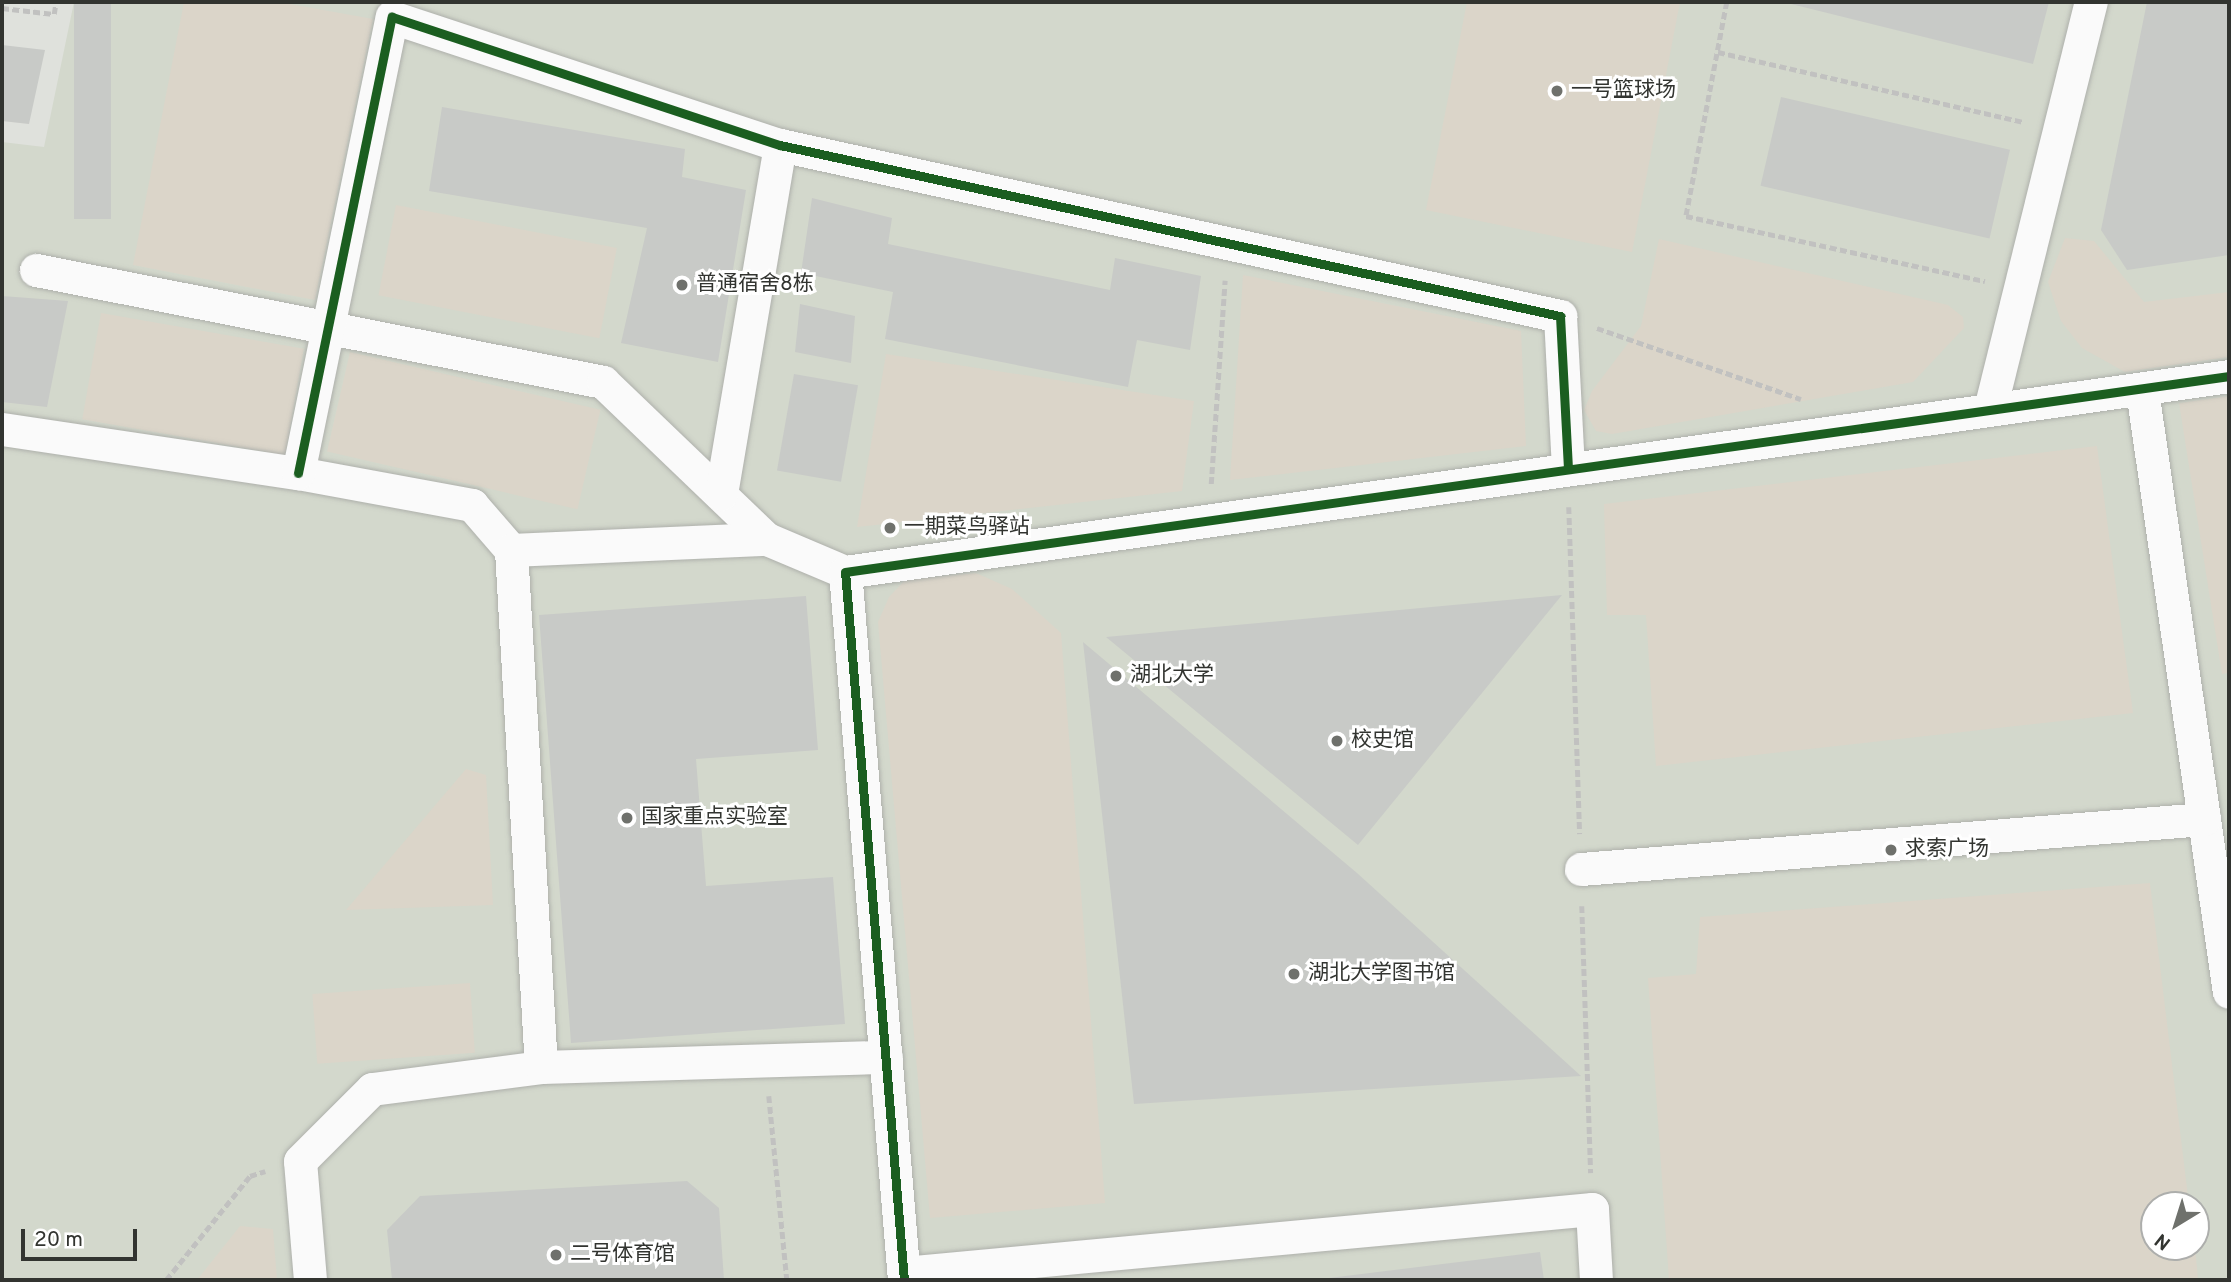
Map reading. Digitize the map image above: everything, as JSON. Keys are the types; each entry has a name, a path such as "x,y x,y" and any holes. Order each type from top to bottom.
{"street":[{"path":"1990,409 2091,2"},
{"path":"298,473 392,17 780,145 1560,316 1568,469"},
{"path":"721,494 780,145"},
{"path":"36,270 603,382 767,538 845,572 1814,432 2142,390 2229,376"},
{"path":"2142,390 2229,992"},
{"path":"2,429 298,473 472,505 511,550 541,1067"},
{"path":"511,550 767,538"},
{"path":"845,572 904,1277 1592,1209 1596,1280"},
{"path":"1581,869 2204,819"},
{"path":"310,1280 300,1161 372,1089 541,1067 886,1057"}],"path":[{"path":"2,8 54,14 56,2"},
{"path":"1727,2 1686,216 2020,289"},
{"path":"1718,51 2059,130"},
{"path":"1208,520 1228,243"},
{"path":"1560,316 1805,400 1814,432"},
{"path":"766,1060 787,1280"},
{"path":"166,1280 250,1176 300,1161"}],"shaded area":[{"name":"湖北大学","path":"74,2 2229,2 2229,1280 2,1280 2,142 44,147"},
{"path":"184,2 279,2 373,19 315,300 133,265"},
{"name":"一号篮球场","path":"1467,2 1680,2 1632,252 1426,210"},
{"path":"396,205 617,248 599,338 378,295"},
{"path":"2065,238 2094,241 2144,302 2229,292 2229,357 2125,372 2082,348 2061,321 2048,282"},
{"path":"1659,239 1948,305 1963,317 1964,328 1913,382 1612,434 1596,431 1584,410 1592,391 1641,326"},
{"path":"1243,275 1521,331 1526,446 1230,480"},
{"path":"101,313 304,349 285,455 82,419"},
{"path":"350,352 600,410 577,509 327,451"},
{"path":"886,354 1194,401 1182,491 857,527"},
{"path":"2229,396 2229,673 2222,674 2179,403"},
{"path":"2097,446 2133,713 1656,766 1646,615 1607,615 1604,504"},
{"path":"976,573 1012,589 1061,633 1105,1203 930,1218 878,622 889,597 905,580"},
{"path":"466,769 486,775 493,905 346,910"},
{"path":"2150,883 2187,1191 2140,1191 2140,1261 2196,1261 2198,1278 1669,1280 1648,978 1696,974 1700,917"},
{"path":"470,983 475,1053 317,1064 312,994"},
{"path":"240,1226 273,1229 277,1280 197,1280"}],"building":[{"path":"74,2 111,2 111,219 74,219"},
{"path":"1783,2 2049,2 2033,64"},
{"path":"2147,2 2229,2 2229,255 2127,270 2101,230"},
{"path":"2,45 45,50 29,124 2,121"},
{"path":"1781,97 2010,150 1990,239 1761,186"},
{"name":"普通宿舍8栋","path":"442,107 685,149 682,177 746,190 718,362 621,343 647,228 429,191"},
{"path":"812,198 892,218 888,244 1110,290 1115,258 1201,276 1190,350 1137,340 1128,387 885,339 893,292 801,273"},
{"path":"2,296 68,301 47,407 2,402"},
{"path":"800,304 855,316 851,363 795,352"},
{"path":"794,374 858,385 841,482 777,471"},
{"name":"校史馆","path":"1562,595 1358,845 1106,637"},
{"name":"国家重点实验室","path":"806,596 818,750 696,759 706,886 833,877 845,1024 571,1043 539,615"},
{"name":"湖北大学图书馆","path":"1083,642 1357,873 1581,1076 1134,1104"},
{"name":"二号体育馆","path":"687,1181 719,1208 724,1280 392,1280 387,1230 420,1196"},
{"path":"1540,1252 1544,1280 1321,1280 1321,1279"}],"cycle path":[{"path":"298,473 392,17 780,145 1560,316 1568,469"},
{"path":"904,1280 845,572 2229,376"}],"place":[{"name":"一号篮球场","path":"1557,91"},
{"name":"普通宿舍8栋","path":"682,285"},
{"name":"一期菜鸟驿站","path":"890,528"},
{"name":"湖北大学","path":"1116,676"},
{"name":"校史馆","path":"1337,741"},
{"name":"国家重点实验室","path":"627,818"},
{"name":"求索广场","path":"1891,850"},
{"name":"湖北大学图书馆","path":"1294,974"},
{"name":"二号体育馆","path":"556,1255"}]}
